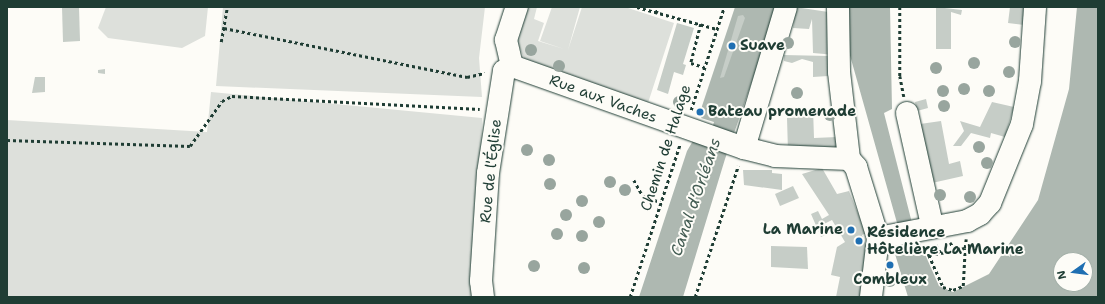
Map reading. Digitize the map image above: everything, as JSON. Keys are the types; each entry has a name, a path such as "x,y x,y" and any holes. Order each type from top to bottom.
{"street":[{"path":"507,71 506,40 517,7"},
{"path":"786,7 738,146 775,156 849,159"},
{"path":"838,7 839,72 849,159 856,167 884,236 871,297"},
{"path":"884,236 927,226 967,221 980,214 1001,181 1022,124 1030,81 1035,7"},
{"name":"Rue de l'Église","path":"482,289 488,173 498,110 507,71"},
{"name":"Rue aux Vaches","path":"507,71 738,146"},
{"path":"907,113 927,226"}],"path":[{"path":"221,42 227,7"},
{"path":"637,7 717,29"},
{"path":"656,13 658,7"},
{"name":"Chemin de Halage","path":"630,297 660,202 690,131 704,67 724,7"},
{"path":"900,7 900,76 907,113"},
{"path":"701,24 691,63 704,67"},
{"path":"224,28 467,78 486,72 507,71"},
{"path":"7,140 190,146 222,101 232,96 498,110"},
{"path":"695,297 738,146"},
{"path":"634,180 643,196 660,202"},
{"path":"929,255 943,287 953,290 963,286 965,248"}],"shaded area":[{"path":"106,7 208,7 205,36 182,48 108,38 98,28"},
{"path":"223,7 485,7 479,58 482,97 216,86"},
{"path":"528,7 537,7 534,19 544,23 538,41 564,49 540,41 552,7 580,7 568,50 582,7 625,7 674,23 648,103 526,63 516,39"},
{"path":"211,92 482,118 479,297 7,297 7,120 207,132"}],"water":[{"name":"Canal d'Orléans","path":"735,7 778,7 725,159 683,297 639,297 687,151 694,139 708,142 714,122 701,118 702,106"},
{"path":"845,7 890,7 892,109 884,113 913,227 939,286 953,292 989,274 1038,200 1069,89 1077,7 1098,7 1098,297 908,297 892,244 899,230 844,34"}],"building":[{"path":"62,7 79,7 80,41 63,42"},
{"path":"795,7 835,13 836,55 813,53 812,19 809,29 793,28"},
{"path":"936,7 962,10 961,15 951,12 951,49 936,49"},
{"path":"1010,7 1025,7 1024,25 1008,23"},
{"name":"Suave","path":"743,15 745,18 724,77 720,78 738,16"},
{"path":"677,23 694,28 683,64 686,65 683,75 674,72 668,94 657,90"},
{"path":"784,55 828,56 828,76 813,77 813,62 802,59 792,63 784,61"},
{"path":"105,69 105,74 98,73 98,70"},
{"path":"35,77 45,77 45,92 32,93"},
{"path":"926,99 928,108 917,111 915,102"},
{"path":"992,102 1014,107 1005,137 991,133 990,138 971,133 961,146 953,146 964,131 960,121 980,127"},
{"path":"813,108 814,138 837,137 837,150 788,152 787,118 801,117 801,109"},
{"path":"941,121 949,164 960,161 963,176 932,183 920,124"},
{"path":"822,168 837,194 849,191 866,233 862,235 866,245 860,297 836,297 840,277 831,275 837,247 845,242 832,220 824,224 829,233 821,237 811,214 818,211 822,219 829,215 802,174"},
{"path":"743,170 772,170 772,173 782,174 782,190 744,185"},
{"path":"793,186 799,198 780,206 775,194"},
{"path":"771,246 807,247 808,269 771,267"}],"place":[{"name":"Suave","path":"732,46"},
{"name":"Bateau promenade","path":"700,112"},
{"name":"La Marine","path":"851,230"},
{"name":"Résidence Hôtelière La Marine","path":"859,241"},
{"name":"Combleux","path":"890,265"}]}
